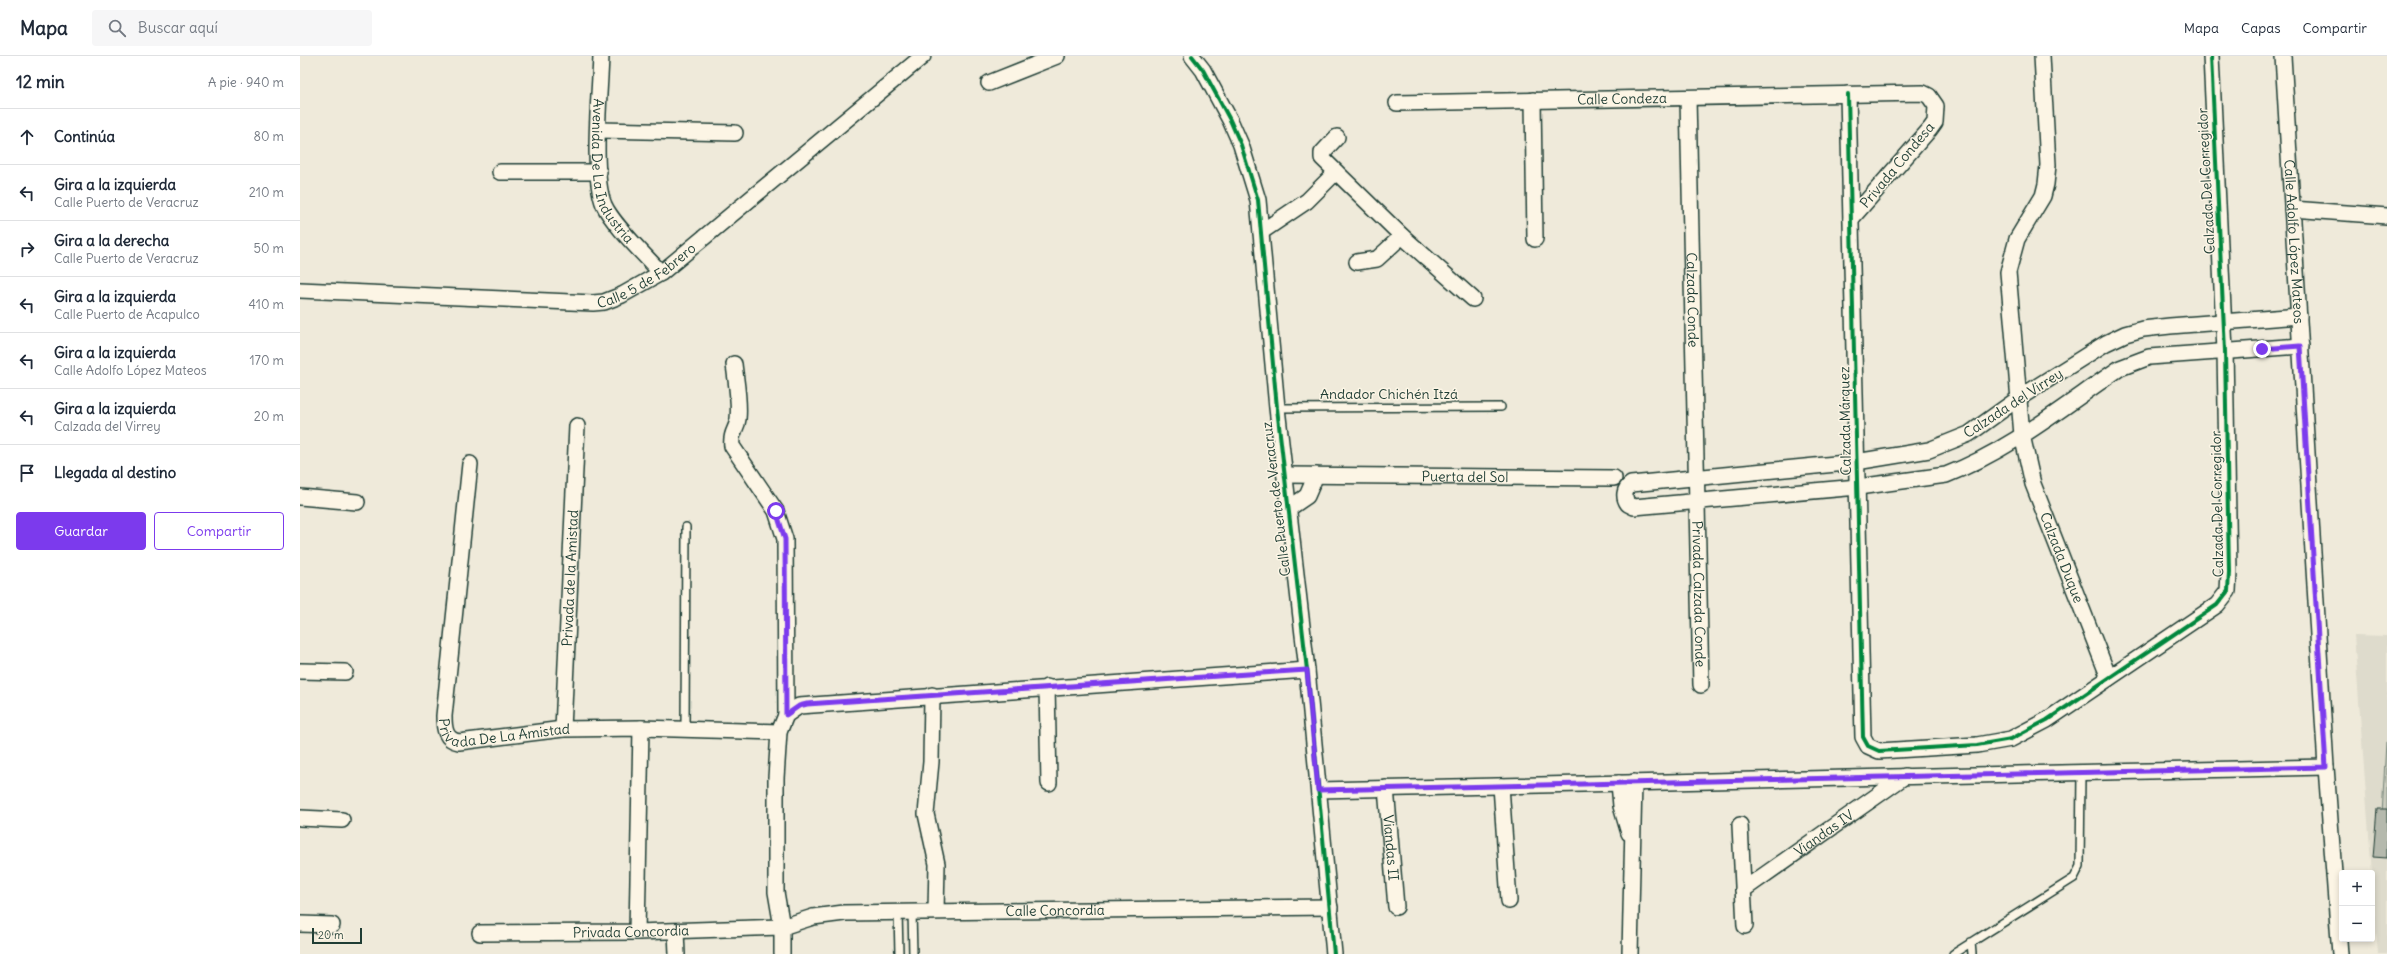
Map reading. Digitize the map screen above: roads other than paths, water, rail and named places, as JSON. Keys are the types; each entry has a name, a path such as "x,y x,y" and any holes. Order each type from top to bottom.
{"street":[{"name":"Avenida De La Industria","path":"601,56 599,172 605,206 661,273"},
{"name":"Calle 5 de Febrero","path":"300,290 598,302 622,295 661,273 923,56"},
{"path":"989,83 1039,59 1057,56"},
{"name":"Calle Puerto de Veracruz","path":"1192,56 1214,89 1241,145 1258,200 1277,408 1307,670 1334,954"},
{"path":"2022,435 2008,272 2017,239 2043,196 2046,184 2048,165 2042,56"},
{"name":"Calzada Del Corregidor","path":"1868,746 1873,749 1886,751 1999,743 2035,727 2217,606 2228,592 2229,572 2225,351 2211,56"},
{"name":"Calle Adolfo López Mateos","path":"2283,56 2326,767 2340,954"},
{"name":"Privada Condesa","path":"1848,94 1923,93 1929,96 1936,106 1935,122 1930,129 1852,219"},
{"name":"Calle Condeza","path":"1397,103 1848,94"},
{"name":"Calzada Márquez","path":"1848,94 1852,219 1856,462 1858,487 1862,730 1868,746"},
{"name":"Calzada Conde","path":"1688,98 1698,502"},
{"path":"1533,100 1535,239"},
{"path":"599,130 735,133"},
{"path":"1337,137 1322,153 1322,158 1402,236 1473,299"},
{"path":"500,172 599,172"},
{"path":"1261,232 1306,201 1336,172"},
{"path":"2292,209 2387,216"},
{"path":"1357,262 1377,259 1402,236"},
{"name":"Calzada del Virrey","path":"1698,502 1634,507 1628,504 1624,493 1631,484 1697,479 1856,462 1929,450 1949,444 1986,424 2018,398 2106,342 2125,334 2143,329 2224,321 2299,316"},
{"path":"1698,502 1858,487 1946,475 1980,460 2022,435 2120,368 2137,360 2149,356 2300,346"},
{"path":"734,364 738,421 731,437 732,446 776,511 785,539 786,715 779,732 776,778 775,851 776,892 782,927 782,954"},
{"name":"Privada de la Amistad","path":"563,729 577,426"},
{"name":"Calzada Duque","path":"2022,435 2033,484 2109,678"},
{"name":"Privada De La Amistad","path":"470,464 444,716 445,731 448,737 459,742 563,729 641,728 779,732"},
{"name":"Puerta del Sol","path":"1285,475 1614,478"},
{"path":"1288,509 1307,496 1316,475"},
{"path":"300,497 357,502"},
{"name":"Privada Calzada Conde","path":"1698,502 1701,685"},
{"path":"786,715 799,706 807,704 1307,670"},
{"path":"300,671 345,672"},
{"path":"1048,687 1049,783"},
{"path":"932,695 931,762 926,814 938,864 936,911"},
{"path":"637,932 641,728"},
{"path":"1318,790 2326,767"},
{"name":"Viandas IV","path":"1743,890 1905,776"},
{"path":"1626,783 1635,805 1631,840 1630,954"},
{"path":"1501,786 1508,901"},
{"name":"Viandas II","path":"1386,788 1396,907"},
{"path":"300,818 342,820"},
{"path":"1740,825 1745,926"},
{"name":"Calle Concordia","path":"782,927 828,914 936,911 1330,907"},
{"path":"300,924 332,925"},
{"name":"Privada Concordia","path":"480,933 637,932 782,927"},
{"path":"676,931 677,954"}],"lane":[{"name":"Andador Chichén Itzá","path":"1277,408 1501,407"},
{"path":"685,730 686,527"},
{"path":"1953,954 2074,878 2080,866 2081,773"},
{"path":"899,954 905,912"},
{"path":"905,912 913,954"},
{"path":"1971,942 1972,954"}]}
